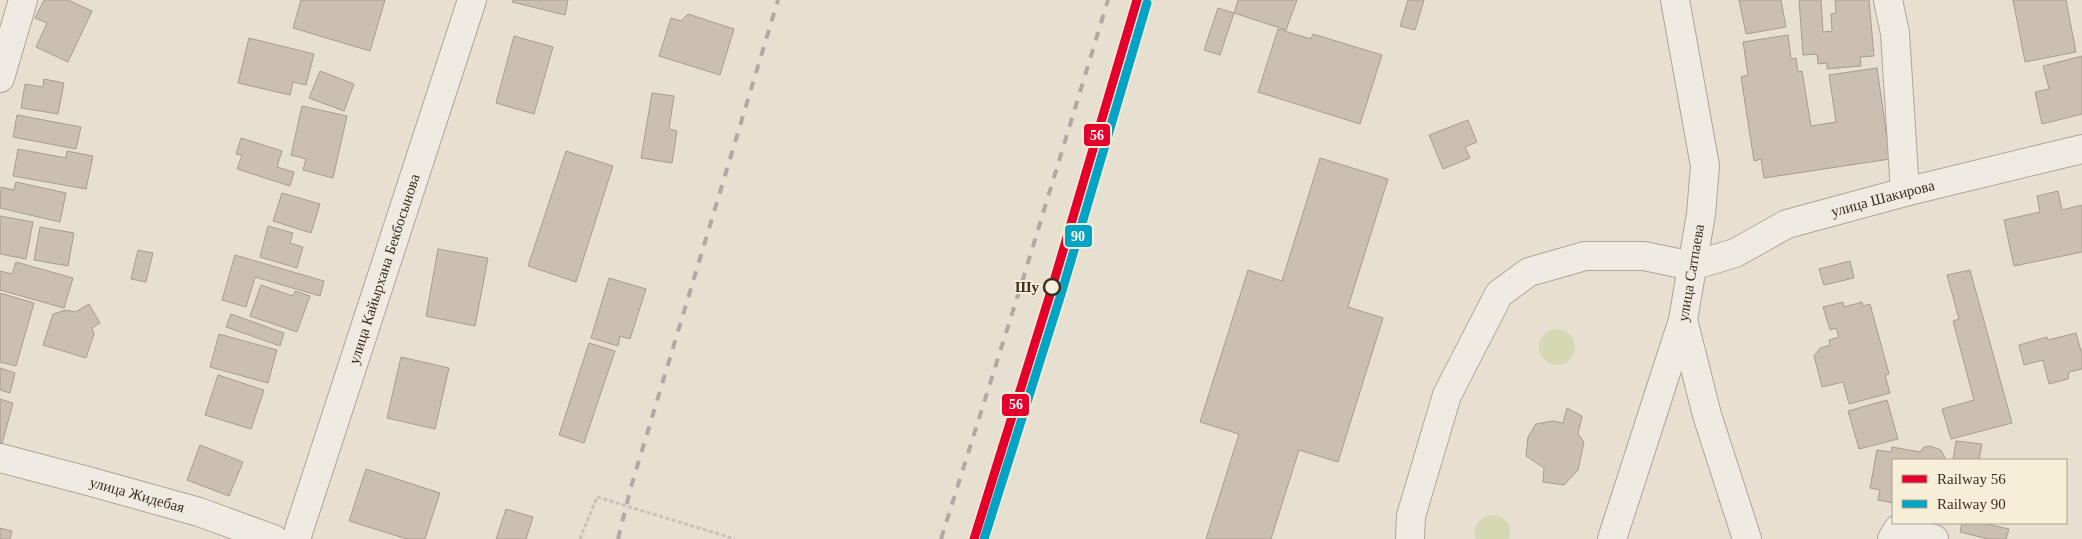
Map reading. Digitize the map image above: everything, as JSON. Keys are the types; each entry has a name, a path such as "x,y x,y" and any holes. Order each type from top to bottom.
{"street":[{"path":"0,78 23,0"},
{"name":"улица Кайырхана Бекбосынова","path":"296,539 472,0"},
{"name":"улица Сатпаева","path":"1612,539 1683,320 1701,214 1705,166 1675,0"},
{"path":"1888,0 1895,34 1905,192"},
{"name":"улица Шакирова","path":"1692,266 1735,254 1787,224 1905,192 2082,149"},
{"path":"1410,539 1411,516 1447,395 1499,294 1529,272 1585,256 1644,256 1692,266"},
{"path":"1683,320 1707,415 1747,539"},
{"name":"улица Жидебая","path":"0,458 88,480 199,512 273,539"},
{"path":"1892,539 1898,529 1934,539"}],"path":[{"path":"580,539 597,496 735,539"}],"green space":[{"path":"1557,329 1564,330 1570,334 1574,340 1574,354 1570,360 1564,364 1557,365 1550,364 1544,360 1540,354 1539,347 1540,340 1544,334 1550,330"},
{"path":"1490,515 1500,517 1507,522 1510,529 1509,539 1475,539 1477,524 1482,518"}],"building":[{"path":"44,0 68,0 92,11 68,62 36,47 47,23 35,18"},
{"path":"301,0 385,0 370,51 293,28"},
{"path":"513,0 568,0 565,15 512,2"},
{"path":"1238,0 1297,0 1286,30 1234,13"},
{"path":"1408,0 1424,0 1415,30 1400,26"},
{"path":"1739,0 1781,0 1786,27 1746,34"},
{"path":"1799,0 1821,0 1823,32 1832,31 1831,14 1836,13 1835,0 1869,0 1874,56 1860,57 1861,66 1827,69 1827,63 1818,64 1817,54 1803,55"},
{"path":"2013,0 2066,0 2076,52 2025,62"},
{"path":"1218,8 1234,13 1220,55 1204,50"},
{"path":"688,14 734,29 720,75 659,56 671,18 681,21"},
{"path":"1278,29 1311,39 1313,34 1382,55 1360,124 1258,92"},
{"path":"1788,35 1791,59 1796,58 1798,72 1802,71 1811,126 1836,122 1829,75 1877,68 1890,159 1764,178 1761,159 1754,161 1741,77 1748,75 1743,42"},
{"path":"514,36 553,47 534,114 496,103"},
{"path":"249,38 314,54 306,85 293,82 290,95 238,83"},
{"path":"2082,56 2082,114 2042,124 2035,92 2049,89 2043,66"},
{"path":"320,71 354,84 344,111 309,98"},
{"path":"44,79 64,83 58,114 21,108 25,84 43,87"},
{"path":"652,93 674,96 669,129 677,131 672,163 641,158"},
{"path":"302,106 347,116 333,178 303,170 306,159 291,155"},
{"path":"17,115 81,127 76,149 13,137"},
{"path":"1468,120 1477,142 1465,147 1470,158 1443,169 1429,135"},
{"path":"241,138 282,151 277,167 294,172 290,186 237,169 242,155 236,154"},
{"path":"18,149 66,158 67,151 93,156 86,189 13,176"},
{"path":"566,151 613,166 576,282 528,266"},
{"path":"1320,158 1388,179 1348,307 1383,318 1338,462 1299,450 1271,539 1206,539 1239,434 1200,422 1248,270 1282,281"},
{"path":"16,182 66,193 60,222 0,208 1,187 14,190"},
{"path":"2058,191 2062,210 2082,205 2082,252 2014,266 2004,220 2040,212 2037,196"},
{"path":"282,193 320,204 311,233 273,221"},
{"path":"0,216 33,222 26,259 0,254"},
{"path":"268,226 293,233 290,243 303,247 297,268 260,257"},
{"path":"40,227 74,233 68,266 34,260"},
{"path":"438,249 488,258 475,326 426,316"},
{"path":"138,250 153,253 146,282 131,279"},
{"path":"235,255 324,281 320,296 255,277 246,307 222,300"},
{"path":"1850,261 1854,278 1824,285 1819,269"},
{"path":"16,262 73,278 64,308 0,290 0,271 12,274"},
{"path":"1970,270 2012,423 1951,439 1942,409 1974,400 1953,321 1959,319 1947,275"},
{"path":"609,278 646,289 630,339 620,336 618,346 591,338"},
{"path":"261,285 293,296 295,291 310,296 297,332 250,316"},
{"path":"0,293 34,303 16,366 0,362"},
{"path":"1843,302 1844,307 1862,302 1863,306 1870,304 1889,374 1885,375 1890,393 1849,404 1843,382 1822,387 1814,356 1820,348 1830,345 1829,340 1839,337 1836,328 1830,330 1823,307"},
{"path":"89,304 100,323 92,328 94,334 86,358 43,345 53,314 66,310 75,312"},
{"path":"231,314 284,333 280,346 226,327"},
{"path":"2076,333 2082,351 2082,369 2069,372 2068,379 2049,384 2043,360 2024,365 2019,345 2047,337 2048,340"},
{"path":"219,334 277,350 268,383 210,367"},
{"path":"589,343 615,351 584,443 559,435"},
{"path":"401,357 449,368 435,429 387,418"},
{"path":"0,368 15,373 10,393 0,390"},
{"path":"218,375 264,390 251,429 205,415"},
{"path":"0,399 13,403 2,444 0,443"},
{"path":"1887,400 1898,439 1859,449 1848,411"},
{"path":"1567,408 1582,416 1578,434 1584,442 1578,470 1564,485 1543,482 1544,468 1526,456 1528,437 1536,424 1553,421 1563,423"},
{"path":"1956,441 1982,444 1979,459 1953,459"},
{"path":"200,445 243,462 229,496 187,480"},
{"path":"1930,446 1941,450 1946,459 1892,459 1892,503 1878,500 1880,490 1870,488 1877,450 1891,452 1892,447 1920,452 1924,447"},
{"path":"366,469 440,493 425,539 407,539 349,521"},
{"path":"506,509 533,517 526,539 496,539"},
{"path":"1962,524 1987,524 2009,529 2006,539 1988,539 1960,532"},
{"path":"0,528 12,531 10,539 0,539"}],"railway":[{"path":"618,539 631,487 778,0"},
{"path":"941,539 1108,0"}],"rail line":[{"name":"56","path":"974,539 1052,288 1137,0"},
{"name":"90","path":"984,539 1062,291 1147,3"}],"place":[{"name":"Шу","path":"1052,287"}]}
